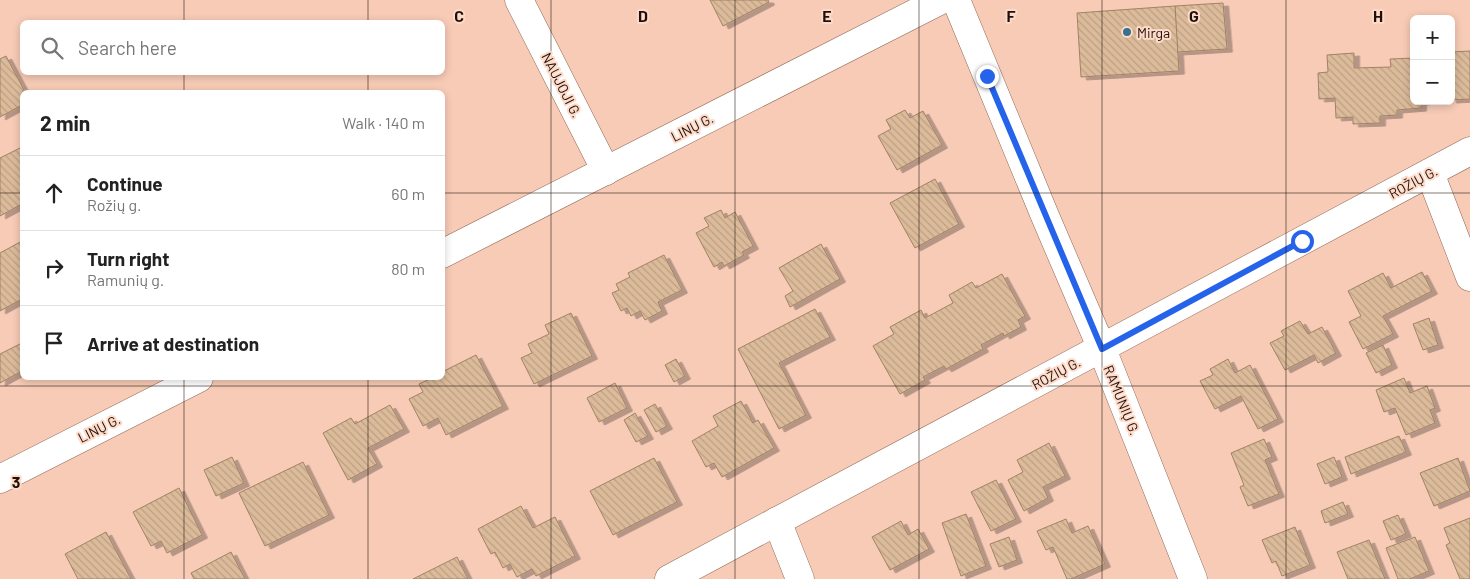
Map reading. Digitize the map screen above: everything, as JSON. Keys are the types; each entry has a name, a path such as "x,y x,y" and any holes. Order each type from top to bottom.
{"street":[{"name":"NAUJOJI G.","path":"519,0 606,171"},
{"name":"RAMUNIŲ G.","path":"956,0 1044,216 1102,349 1193,579"},
{"name":"LINŲ G.","path":"445,252 928,3"},
{"name":"ROŽIŲ G.","path":"668,579 1470,151"},
{"path":"1430,173 1470,277"},
{"name":"LINŲ G.","path":"0,480 195,380"},
{"path":"777,521 800,579"}],"building":[{"path":"710,0 768,0 769,2 723,26"},
{"path":"1223,3 1227,49 1177,52 1175,6"},
{"name":"Mirga","path":"1175,6 1179,71 1081,77 1077,13"},
{"path":"1470,51 1470,99 1455,100 1455,52"},
{"path":"1354,53 1354,68 1391,67 1390,59 1410,58 1410,105 1421,105 1421,108 1397,110 1397,115 1380,116 1380,123 1353,124 1353,117 1336,118 1335,98 1319,99 1318,73 1328,72 1327,55"},
{"path":"6,56 24,90 20,90 20,106 0,117 0,59"},
{"path":"905,110 910,118 923,111 942,145 897,170 878,136 891,129 886,120"},
{"path":"20,148 20,205 0,216 0,158"},
{"path":"935,179 959,224 915,248 890,203"},
{"path":"721,210 725,218 735,212 753,246 742,252 744,255 724,266 722,262 714,267 696,233 709,226 704,218"},
{"path":"20,242 20,300 0,311 0,253"},
{"path":"821,244 840,279 790,307 785,296 793,291 779,268"},
{"path":"664,255 682,290 658,302 662,311 645,320 640,311 631,316 627,308 621,311 612,293 619,290 616,284 630,277 628,273"},
{"path":"1422,272 1432,291 1383,316 1393,334 1363,349 1349,322 1361,316 1348,291 1383,273 1391,288"},
{"path":"1002,274 1025,316 1018,320 1021,327 1004,336 1003,333 981,345 983,349 946,369 944,366 923,377 925,380 900,394 873,346 894,334 890,327 921,310 925,318 953,303 949,295 972,282 976,288"},
{"path":"815,309 830,337 779,363 806,415 779,429 738,349"},
{"path":"571,313 592,356 534,384 521,358 532,353 528,344 549,334 545,325"},
{"path":"1429,318 1438,345 1423,350 1413,324"},
{"path":"1300,321 1308,334 1322,327 1336,353 1318,363 1314,355 1285,370 1270,343 1284,336 1281,331"},
{"path":"20,344 20,372 0,383 0,354"},
{"path":"1383,345 1392,365 1376,373 1366,353"},
{"path":"476,355 503,406 446,435 438,418 423,426 409,399 423,392 419,384 428,380 445,380 445,370"},
{"path":"676,359 685,376 674,382 665,365"},
{"path":"1228,359 1235,373 1250,365 1278,419 1258,429 1241,396 1215,409 1200,381 1213,375 1210,369"},
{"path":"1404,378 1410,393 1427,386 1435,408 1430,410 1435,423 1406,435 1395,408 1384,412 1376,390"},
{"path":"615,383 627,408 599,422 587,398"},
{"path":"741,401 753,423 758,420 774,448 722,477 714,463 706,467 692,441 718,426 713,416"},
{"path":"655,404 667,426 656,432 644,410"},
{"path":"390,405 404,429 368,448 377,464 348,480 323,433 351,418 355,424"},
{"path":"635,413 648,436 636,442 624,420"},
{"path":"1399,436 1406,452 1351,474 1345,457"},
{"path":"1264,439 1272,457 1265,460 1279,494 1248,506 1240,487 1244,485 1231,453"},
{"path":"1049,443 1065,476 1043,487 1048,498 1024,511 1008,480 1023,472 1017,460"},
{"path":"232,457 244,483 216,496 204,470"},
{"path":"1334,457 1342,477 1325,484 1317,464"},
{"path":"654,458 677,502 613,535 590,491"},
{"path":"1458,458 1470,491 1434,506 1420,473"},
{"path":"303,462 329,515 265,546 239,493"},
{"path":"996,480 1016,519 991,531 971,492"},
{"path":"179,488 202,535 167,553 161,541 151,546 133,512"},
{"path":"1343,502 1348,514 1325,523 1321,511"},
{"path":"521,506 533,528 555,517 575,556 536,576 532,569 517,577 510,564 503,568 495,552 491,554 478,529"},
{"path":"966,514 986,566 961,576 942,523"},
{"path":"1398,515 1406,534 1391,540 1383,521"},
{"path":"1470,518 1470,579 1460,579 1446,545 1450,543 1444,528"},
{"path":"1066,519 1072,533 1088,526 1105,564 1071,579 1067,579 1053,547 1046,550 1037,531"},
{"path":"901,521 908,535 918,529 929,549 890,570 872,537"},
{"path":"1295,527 1310,565 1282,576 1276,561 1272,563 1262,540"},
{"path":"106,532 131,579 78,579 65,554"},
{"path":"1009,537 1017,560 999,567 990,544"},
{"path":"1415,537 1429,571 1410,579 1398,579 1386,548"},
{"path":"1369,540 1385,579 1348,579 1337,552"},
{"path":"231,552 245,579 194,579 191,573"},
{"path":"457,557 468,579 413,579"}],"place":[{"name":"Mirga","path":"1127,32"}],"route":[{"path":"987,76 1044,216 1102,349 1302,241"}]}
